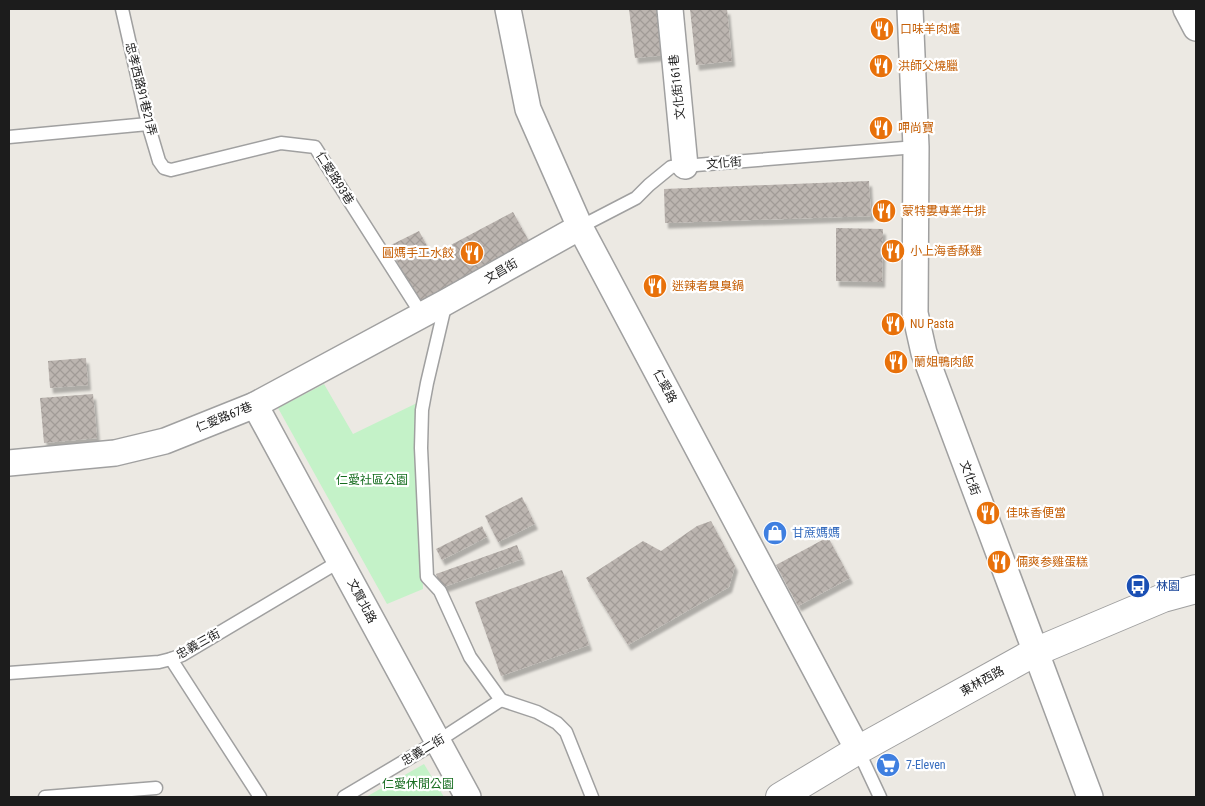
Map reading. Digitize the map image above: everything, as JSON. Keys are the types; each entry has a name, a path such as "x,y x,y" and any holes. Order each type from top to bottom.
{"street":[{"name":"仁愛路","path":"508,9 528,110 580,227 858,750"},
{"name":"文化街161巷","path":"670,9 685,166"},
{"name":"文化街","path":"910,9 916,147 915,313 924,353 1090,797"},
{"path":"1186,9 1196,28"},
{"name":"文昌街","path":"422,315 580,227"},
{"name":"仁愛路67巷","path":"9,463 115,453 165,441 256,405 422,315"},
{"name":"文賢北路","path":"256,405 468,797"},
{"name":"東林西路","path":"780,797 858,750 1035,652 1162,598 1196,589"}],"lane":[{"name":"忠孝西路91巷21弄","path":"122,9 148,124 159,161 164,168"},
{"path":"9,136 148,124"},
{"name":"仁愛路93巷","path":"164,168 171,170 281,143 315,146 422,315"},
{"name":"文化街","path":"580,227 636,198 671,167 916,147"},
{"path":"446,302 426,383 422,410 421,448 427,577 440,591 470,657 501,700 537,712 558,723 566,732 592,797"},
{"name":"忠義三街","path":"9,673 159,662 171,659 182,655 340,561"},
{"path":"171,659 260,797"},
{"name":"忠義二街","path":"344,797 438,741 501,700"},
{"path":"858,750 880,797"},
{"path":"45,797 156,788"}],"green space":[{"name":"仁愛社區公園","path":"324,384 353,434 417,403 423,589 387,604 278,408"},
{"name":"仁愛休閒公園","path":"424,764 444,797 366,797"}],"building":[{"path":"629,9 663,9 668,55 635,58"},
{"path":"690,9 727,9 732,61 696,65"},
{"path":"869,181 871,216 665,223 664,189"},
{"path":"513,212 530,243 418,302 389,246 419,231 432,255"},
{"path":"836,228 883,229 882,282 836,281"},
{"path":"86,358 88,385 50,388 48,361"},
{"path":"93,394 97,438 44,443 40,398"},
{"path":"522,497 535,524 498,542 485,516"},
{"path":"711,521 735,566 729,587 628,645 586,578 643,541 661,551 697,526"},
{"path":"482,526 487,537 442,560 436,549"},
{"path":"828,537 850,578 798,606 776,565"},
{"path":"517,545 522,559 441,588 436,574"},
{"path":"562,570 589,645 501,676 475,602"}],"place":[{"name":"口味羊肉爐","path":"882,29"},
{"name":"洪師父燒臘","path":"881,66"},
{"name":"呷尚寶","path":"881,128"},
{"name":"蒙特婁專業牛排","path":"884,211"},
{"name":"小上海香酥雞","path":"893,251"},
{"name":"圓媽手工水餃","path":"472,253"},
{"name":"迷辣者臭臭鍋","path":"655,286"},
{"name":"NU Pasta","path":"893,324"},
{"name":"蘭姐鴨肉飯","path":"896,362"},
{"name":"佳味香便當","path":"988,513"},
{"name":"甘蔗媽媽","path":"775,533"},
{"name":"倆爽参雞蛋糕","path":"999,562"},
{"name":"林園","path":"1138,586"},
{"name":"7-Eleven","path":"888,765"}]}
